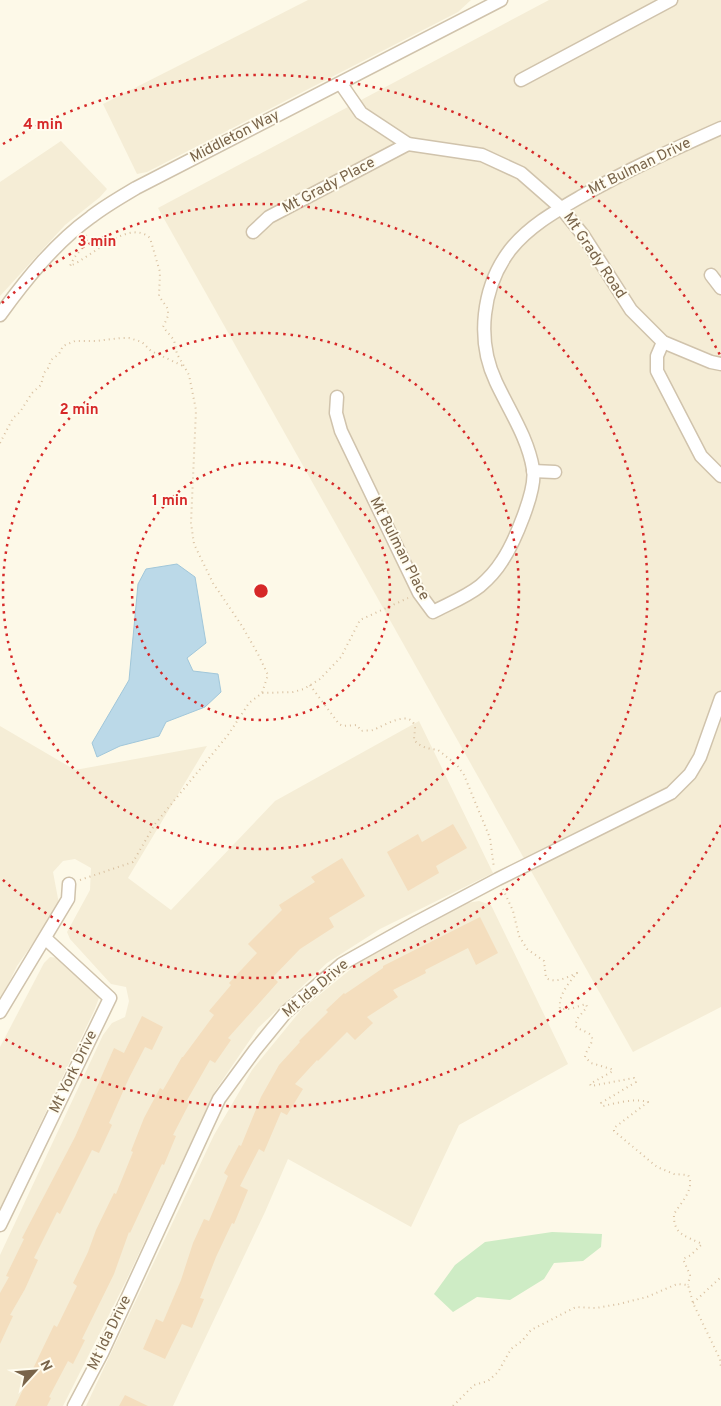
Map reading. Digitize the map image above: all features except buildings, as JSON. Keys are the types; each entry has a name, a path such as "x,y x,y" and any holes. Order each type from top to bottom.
{"street":[{"path":"521,80 671,0"},
{"name":"Middleton Way","path":"0,315 60,242 91,217 136,188 341,84 493,2"},
{"name":"Mt Grady Road","path":"341,84 361,113 408,144 482,155 522,173 561,208 583,235 631,310 664,342 711,362 721,364"},
{"name":"Mt Bulman Drive","path":"561,208 625,171 721,128"},
{"name":"Mt Grady Place","path":"253,232 269,217 408,144"},
{"name":"Mt Bulman Place","path":"336,397 336,413 341,430 419,593 433,612 480,586 502,561 518,532 532,486 533,471 527,447 495,380 485,344 487,298 496,271 511,249 538,222 561,208"},
{"path":"711,275 721,288"},
{"path":"664,342 657,356 657,371 701,456 721,476"},
{"path":"533,471 555,472"},
{"name":"Mt Ida Drive","path":"74,1406 102,1353 219,1099 286,1012 342,964 498,879 670,793 690,774 700,757 721,698"},
{"path":"0,1012 46,939 68,899 68,884"},
{"name":"Mt York Drive","path":"0,1225 110,998 46,939"}],"path":[{"path":"68,884 133,862 155,824 228,735 249,703 262,693 268,675 242,626 213,583 194,544 191,523 196,410 193,392 185,367 177,354 174,340 163,327 168,316 168,309 159,296 160,272 150,238 140,232 124,233 70,266 87,242 82,224"},
{"path":"0,443 13,418 20,412 32,393 41,385 44,373 51,360 59,354 63,346 75,341 129,338 142,342 151,351 185,367"},
{"path":"262,693 293,692 304,689 320,679 341,657 360,620 419,593"},
{"path":"310,685 339,724 343,726 357,725 361,731 373,730 404,718 410,720 415,727 414,740 418,744 426,748 438,750 457,765 464,775 490,838 495,872"},
{"path":"500,884 513,910 519,936 527,950 544,960 546,978 557,980 577,973 565,987 559,1006 560,1009 570,1009 586,1004 587,1007 578,1018 576,1025 579,1030 591,1036 592,1040 585,1057 591,1063 611,1069 612,1071 590,1084 592,1086 634,1078 636,1082 601,1103 603,1106 642,1100 648,1102 614,1128 614,1131 657,1167 674,1174 688,1175 691,1180 690,1188 674,1214 675,1228 678,1232 702,1244 691,1255 683,1259 690,1274 688,1285 693,1303 720,1359 721,1368"},
{"path":"693,1303 721,1277"},
{"path":"453,1406 474,1385 488,1381 498,1372 511,1349 522,1341 531,1330 576,1307 596,1308 619,1304 647,1297 677,1284 688,1285"}],"shaded area":[{"path":"308,0 471,0 458,12 147,172 137,174 103,104"},
{"path":"549,0 721,0 721,1007 633,1052 158,208"},
{"path":"61,141 107,189 100,197 65,225 0,296 0,182"},
{"path":"419,721 493,873 380,929 327,963 258,1028 215,1091 127,1279 63,1406 0,1406 0,1255 103,1035 112,1023 125,1017 129,1001 126,987 111,984 70,939 67,932 90,890 91,868 75,859 63,861 53,872 59,904 17,966 0,1001 0,726 75,770 207,746 128,878 171,910 275,801"},
{"path":"479,901 491,905 568,1064 459,1125 411,1227 288,1159 265,1212 173,1406 86,1406 214,1135 252,1070 301,1010 357,964 467,903"},
{"path":"50,957 59,958 99,998 0,1208 0,1047 44,963"}],"green space":[{"path":"552,1232 602,1234 601,1247 583,1261 554,1263 544,1279 510,1300 477,1297 453,1312 434,1294 455,1265 485,1242"}],"water":[{"path":"177,564 195,577 206,643 187,658 193,671 218,674 221,692 205,707 166,722 159,736 120,746 97,757 92,743 129,680 138,584 146,569"}]}
